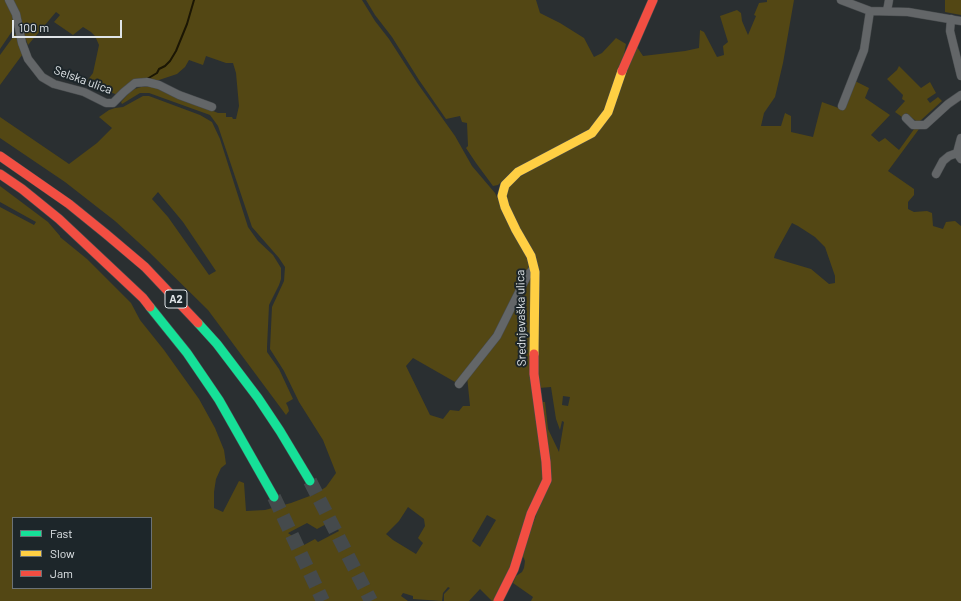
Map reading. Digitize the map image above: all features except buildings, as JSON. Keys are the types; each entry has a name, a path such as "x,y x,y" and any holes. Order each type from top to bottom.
{"main road":[{"name":"Srednjevaška ulica","path":"498,601 514,569 530,514 547,480 534,374 534,268 531,256 505,207 502,196 505,184 518,172 592,133 600,124 608,112 622,72 653,0"},
{"name":"A2","path":"0,156 69,204 106,234 145,267 183,306 217,344 258,398 310,481"},
{"name":"A2","path":"0,174 59,219 143,298 187,353 219,400 274,497"}],"street":[{"name":"Selska ulica","path":"9,0 16,14 22,43 28,59 42,77 54,84 84,92 106,103 113,103 135,83 146,82 160,85 179,95 212,107"},
{"path":"841,0 870,11 921,14 961,21"},
{"path":"887,11 889,0"},
{"path":"842,106 864,50 870,11"},
{"path":"951,20 950,31 961,76"},
{"path":"906,118 913,125 925,125 948,104 961,95"},
{"path":"936,174 943,162 949,156 959,156 961,138"},
{"path":"459,384 497,336 527,276 534,268"}],"shaded area":[{"path":"0,0 6,0 13,13 15,27 0,49"},
{"path":"10,0 362,0 455,136 472,166 495,193 530,262 528,269 500,325 463,374 455,382 413,358 406,366 430,415 443,419 450,410 459,411 463,406 470,406 467,376 492,346 522,288 532,275 545,476 516,558 497,601 492,601 480,589 469,601 444,601 444,594 450,588 448,587 443,593 442,601 413,599 413,596 403,593 401,596 408,601 0,601 0,207 34,225 36,222 0,202 0,186 48,222 60,237 87,259 131,303 140,320 164,350 199,399 215,428 224,450 226,464 221,468 216,479 214,508 223,512 239,481 244,483 246,511 265,510 291,503 315,494 326,487 336,473 323,440 299,402 284,371 270,349 272,307 284,281 285,267 252,227 218,126 210,115 149,93 140,93 122,104 121,102 130,92 135,89 153,86 218,113 226,113 226,117 236,119 239,106 236,73 233,63 226,63 206,56 203,65 189,60 185,67 177,74 159,80 146,81 121,96 87,84 87,81 93,73 99,45 95,36 83,27 73,35 54,22 60,15 56,12 28,45 18,16","holes":["408,507 424,519 425,526 418,538 423,543 416,554 386,534 399,521","487,515 496,520 480,547 472,541","332,521 339,531 318,542 315,539 304,545 288,533 307,523 317,529"]},
{"path":"366,0 536,0 540,13 584,38 594,57 602,53 616,38 626,44 623,60 615,86 596,125 509,174 498,185 493,186 466,148 468,146 467,123 462,122 460,116 446,119"},
{"path":"767,0 794,0 783,63 775,97 764,113 761,126 781,126 785,113 791,116 791,132 813,137 822,102 844,110 855,81 869,88 865,98 890,115 871,135 879,142 885,138 899,150 917,125 919,129 888,171 914,189 914,195 908,202 908,209 914,212 927,211 932,213 933,226 943,229 946,222 955,221 961,226 961,601 531,601 533,597 513,583 516,576 522,572 524,568 525,561 522,554 546,488 541,402 545,402 548,429 559,452 564,422 562,421 560,430 556,419 551,387 539,388 538,288 510,209 506,191 510,183 595,132 637,47 643,56 699,48 700,30 704,32 717,57 724,55 723,46 728,42 720,16 737,10 741,13 742,21 748,35 756,16 754,15 759,3 767,2","holes":["792,223 815,237 825,247 835,276 835,283 829,284 811,269 774,258","563,396 570,397 568,406 562,405"]},
{"path":"945,0 961,0 961,15 945,12"},
{"path":"16,33 19,33 25,51 0,85 0,55"},
{"path":"899,66 921,88 930,82 936,93 927,99 930,103 938,97 942,101 920,121 916,121 906,113 902,117 895,112 905,101 902,99 903,95 887,79 897,70"},
{"path":"143,96 149,96 200,115 212,122 220,139 248,227 258,241 273,255 281,268 281,279 269,305 267,352 279,369 293,399 286,403 289,411 286,415 208,310 148,251 115,221 65,182 0,138 0,117 69,164 97,143 112,128 99,117 109,110 123,107","holes":["158,192 183,222 216,271 209,275 168,217 152,199"]}],"waterway":[{"path":"147,79 165,66 176,51 187,24 194,0"}],"tunnel":[{"path":"310,481 371,601"},
{"path":"274,497 323,601"}],"traffic: fast":[{"path":"150,307 187,353 219,400 274,497"},
{"path":"198,323 217,344 258,398 310,481"}],"traffic: slow":[{"path":"534,354 535,272 531,256 505,207 502,196 505,185 518,172 592,133 608,112 622,71"}],"traffic: jam":[{"path":"622,71 653,0"},
{"path":"0,156 69,204 106,234 145,267 198,323"},
{"path":"0,174 22,189 59,219 143,298 150,307"},
{"path":"498,601 514,569 531,514 547,480 534,374 534,354"}]}
